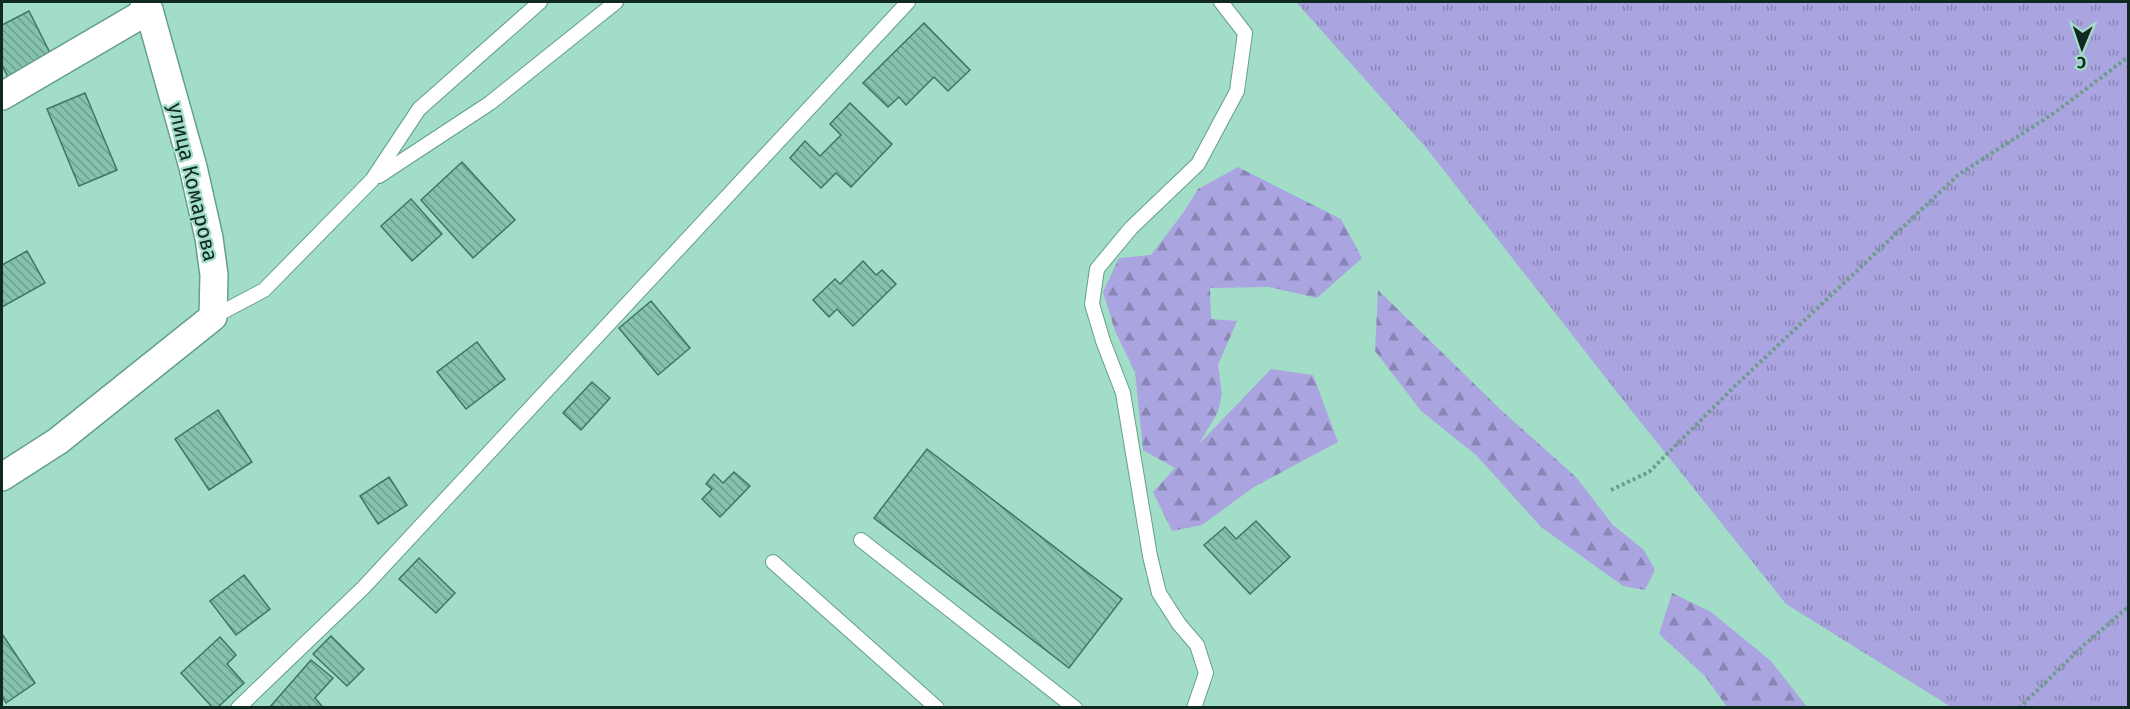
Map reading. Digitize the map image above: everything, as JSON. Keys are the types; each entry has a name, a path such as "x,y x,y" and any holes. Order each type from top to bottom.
{"street":[{"path":"2,96 147,6"},
{"name":"улица Комарова","path":"147,6 193,167 209,238 214,275 213,317"},
{"path":"2,477 58,441 213,317"}],"lane":[{"path":"213,317 264,290 372,180 419,109 540,2"},
{"path":"372,180 490,103 616,2"},
{"path":"238,708 363,588 908,2"},
{"path":"1194,708 1206,673 1197,645 1179,624 1159,592 1150,556 1123,393 1092,304 1097,269 1131,228 1198,164 1237,91 1245,33 1221,2"},
{"path":"861,540 1075,708"},
{"path":"773,562 937,708"}],"path":[{"path":"1611,490 1648,472 1735,386 1958,175 2056,111 2128,57"},
{"path":"2019,708 2084,645 2128,607"}],"green space":[{"path":"1296,2 2128,2 2128,707 1951,707 1786,604 1428,150"},
{"path":"1238,167 1341,219 1362,258 1317,298 1269,287 1210,288 1211,319 1237,321 1218,365 1222,394 1218,412 1199,444 1271,369 1313,375 1338,442 1254,487 1202,525 1172,531 1153,492 1175,468 1143,450 1135,372 1115,331 1103,292 1119,258 1151,255 1198,189"},
{"path":"1378,290 1501,410 1576,477 1613,525 1644,550 1655,570 1645,590 1623,586 1541,527 1476,455 1421,411 1375,351"},
{"path":"1672,593 1711,612 1771,661 1807,707 1727,707 1705,676 1659,634"}],"building":[{"path":"29,11 52,57 9,79 2,65 2,25"},
{"path":"924,23 970,70 948,91 934,77 906,105 899,97 888,107 863,83"},
{"path":"85,93 117,170 79,186 47,109"},
{"path":"850,103 892,144 851,187 836,173 821,188 790,158 805,141 820,156 841,135 830,124"},
{"path":"462,162 515,220 473,258 421,200"},
{"path":"411,199 442,234 412,261 381,226"},
{"path":"27,251 45,283 2,307 2,265"},
{"path":"863,261 876,275 882,270 896,284 853,326 837,309 829,317 813,300 835,279 840,284"},
{"path":"651,301 690,348 658,375 619,328"},
{"path":"477,342 505,379 466,409 437,372"},
{"path":"592,382 610,398 581,430 563,413"},
{"path":"218,410 252,462 209,490 175,439"},
{"path":"927,449 1122,599 1069,668 874,518"},
{"path":"734,472 750,486 720,517 702,499 712,489 706,484 714,474 723,483"},
{"path":"389,477 407,505 378,524 360,496"},
{"path":"1256,521 1290,557 1250,594 1204,545 1225,527 1236,539"},
{"path":"419,558 455,593 436,613 399,579"},
{"path":"244,575 270,609 236,635 210,601"},
{"path":"2,634 35,683 6,703 2,696"},
{"path":"331,636 364,669 347,686 313,654"},
{"path":"220,637 236,655 227,664 244,683 217,708 213,708 181,673"},
{"path":"311,660 333,678 315,698 322,706 321,708 269,708"}]}
